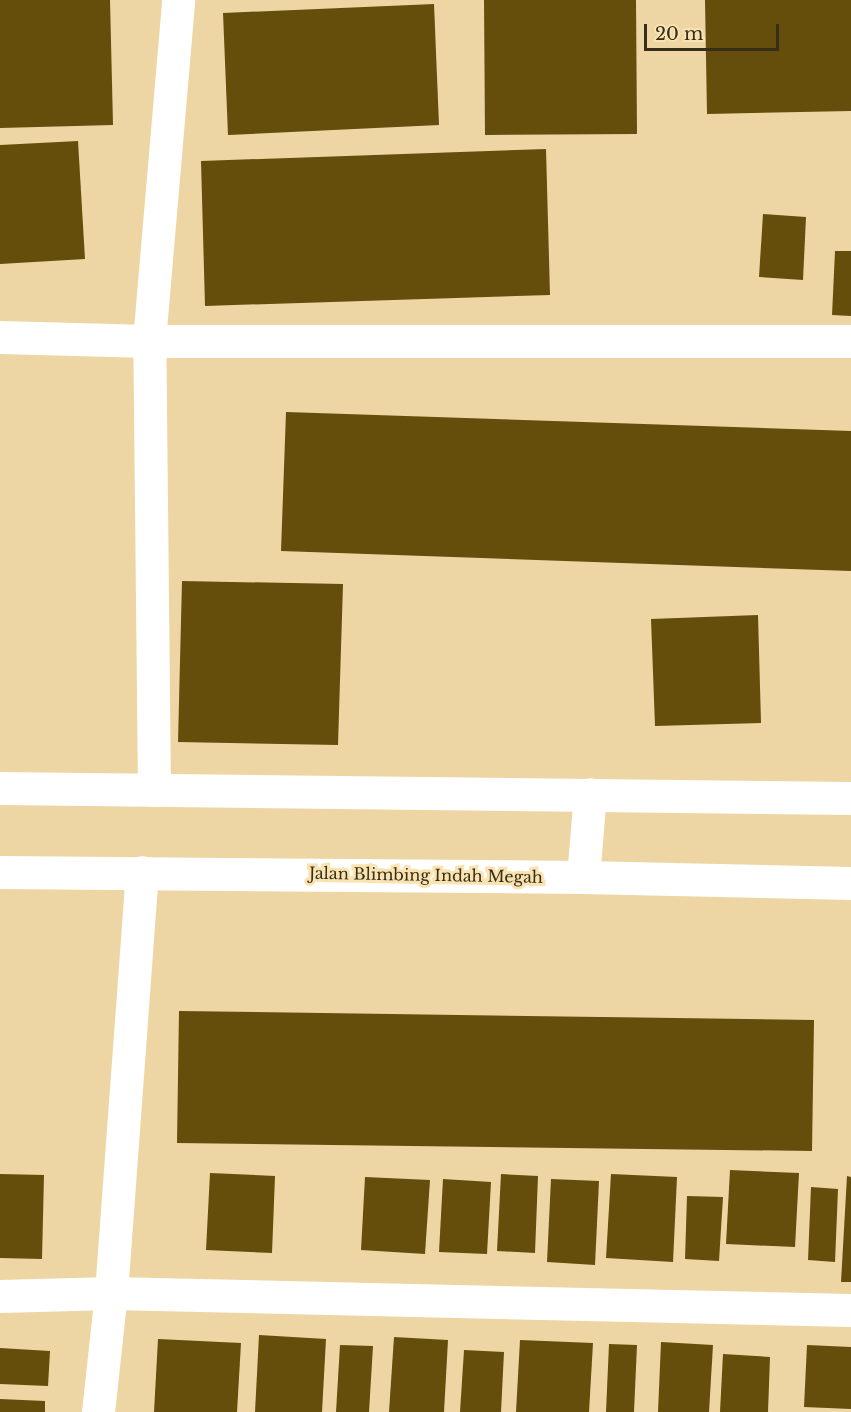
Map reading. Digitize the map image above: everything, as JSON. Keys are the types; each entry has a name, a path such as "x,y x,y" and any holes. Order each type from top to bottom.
{"street":[{"path":"154,790 149,341 178,0"},
{"path":"0,337 149,341 851,341"},
{"path":"0,788 851,798"},
{"path":"583,877 590,794"},
{"name":"Jalan Blimbing Indah Megah","path":"0,872 583,877 851,883"},
{"path":"98,1412 111,1293 142,872"},
{"path":"0,1296 111,1293 851,1310"}],"building":[{"path":"0,0 110,0 113,125 0,128"},
{"path":"484,0 636,0 637,134 485,135"},
{"path":"705,0 851,0 851,111 707,114"},
{"path":"434,4 439,125 228,135 223,13"},
{"path":"78,141 85,259 0,264 0,145"},
{"path":"546,149 550,295 205,306 201,161"},
{"path":"763,214 806,217 803,280 759,277"},
{"path":"835,251 851,251 851,316 832,315"},
{"path":"286,412 851,431 851,571 281,551"},
{"path":"182,581 343,584 338,745 178,742"},
{"path":"758,615 761,723 655,726 651,619"},
{"path":"179,1011 814,1020 812,1151 177,1143"},
{"path":"730,1170 799,1173 795,1247 726,1244"},
{"path":"210,1173 275,1176 272,1253 206,1250"},
{"path":"0,1174 44,1175 42,1259 0,1258"},
{"path":"501,1174 538,1176 535,1253 497,1251"},
{"path":"611,1174 677,1177 673,1262 606,1258"},
{"path":"847,1176 851,1177 851,1282 841,1282"},
{"path":"365,1177 430,1180 425,1254 361,1250"},
{"path":"443,1179 491,1182 487,1254 439,1252"},
{"path":"551,1179 599,1181 595,1265 547,1262"},
{"path":"811,1187 838,1189 835,1262 808,1260"},
{"path":"687,1196 723,1197 719,1261 685,1259"},
{"path":"259,1335 326,1339 322,1412 255,1412"},
{"path":"394,1337 448,1340 444,1412 389,1412"},
{"path":"158,1339 241,1343 237,1412 154,1412"},
{"path":"520,1340 593,1343 589,1412 516,1412"},
{"path":"661,1342 713,1345 709,1412 658,1412"},
{"path":"609,1344 637,1345 634,1412 606,1412"},
{"path":"340,1345 373,1346 369,1412 336,1412"},
{"path":"807,1345 851,1347 851,1409 804,1407"},
{"path":"0,1348 50,1351 48,1386 0,1384"},
{"path":"464,1350 504,1352 501,1412 460,1412"},
{"path":"723,1354 770,1357 768,1412 720,1412"},
{"path":"0,1399 45,1401 45,1412 0,1412"}]}
